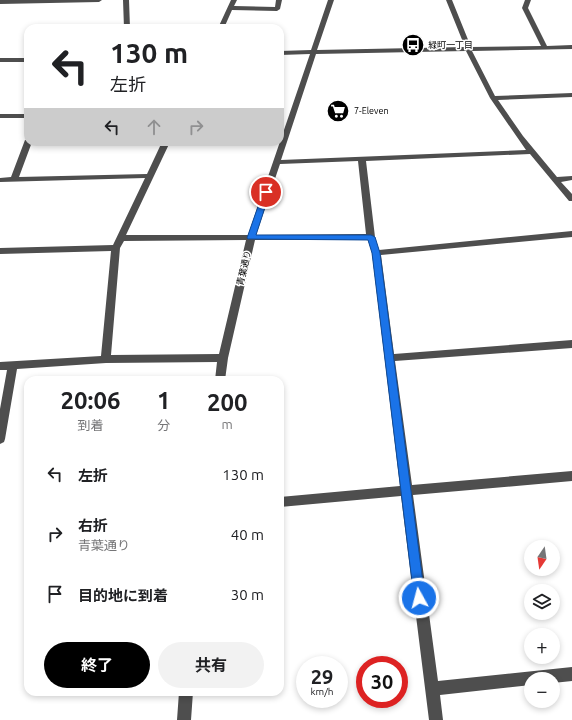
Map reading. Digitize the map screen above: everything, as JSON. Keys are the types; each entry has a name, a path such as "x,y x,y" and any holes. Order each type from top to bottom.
{"street":[{"path":"0,2 99,0"},
{"path":"126,0 127,24"},
{"path":"223,24 234,0"},
{"path":"230,8 277,9 280,0"},
{"name":"青葉通り","path":"284,138 331,0"},
{"path":"450,0 468,49 493,98 532,152 572,199"},
{"path":"528,0 525,8 545,48"},
{"path":"284,53 572,47"},
{"path":"0,60 24,60"},
{"path":"493,98 572,96"},
{"path":"0,116 24,116"},
{"path":"14,179 26,146"},
{"path":"106,359 116,248 164,146"},
{"name":"青葉通り","path":"221,376 223,358 251,238 281,146"},
{"path":"276,162 532,152"},
{"path":"362,159 371,237 376,253 436,720"},
{"path":"0,180 150,176"},
{"path":"555,180 572,178"},
{"path":"376,253 572,234"},
{"path":"121,238 371,237"},
{"path":"0,251 116,248"},
{"path":"389,358 572,344"},
{"path":"0,366 106,359 223,358"},
{"path":"0,439 13,365"},
{"path":"284,502 572,476"},
{"path":"431,689 572,674"},
{"path":"184,720 186,696"}],"place":[{"name":"緑町一丁目","path":"413,45"},
{"name":"7-Eleven","path":"338,111"}],"route":[{"path":"266,192 251,238 371,237 376,253 419,598"}]}
